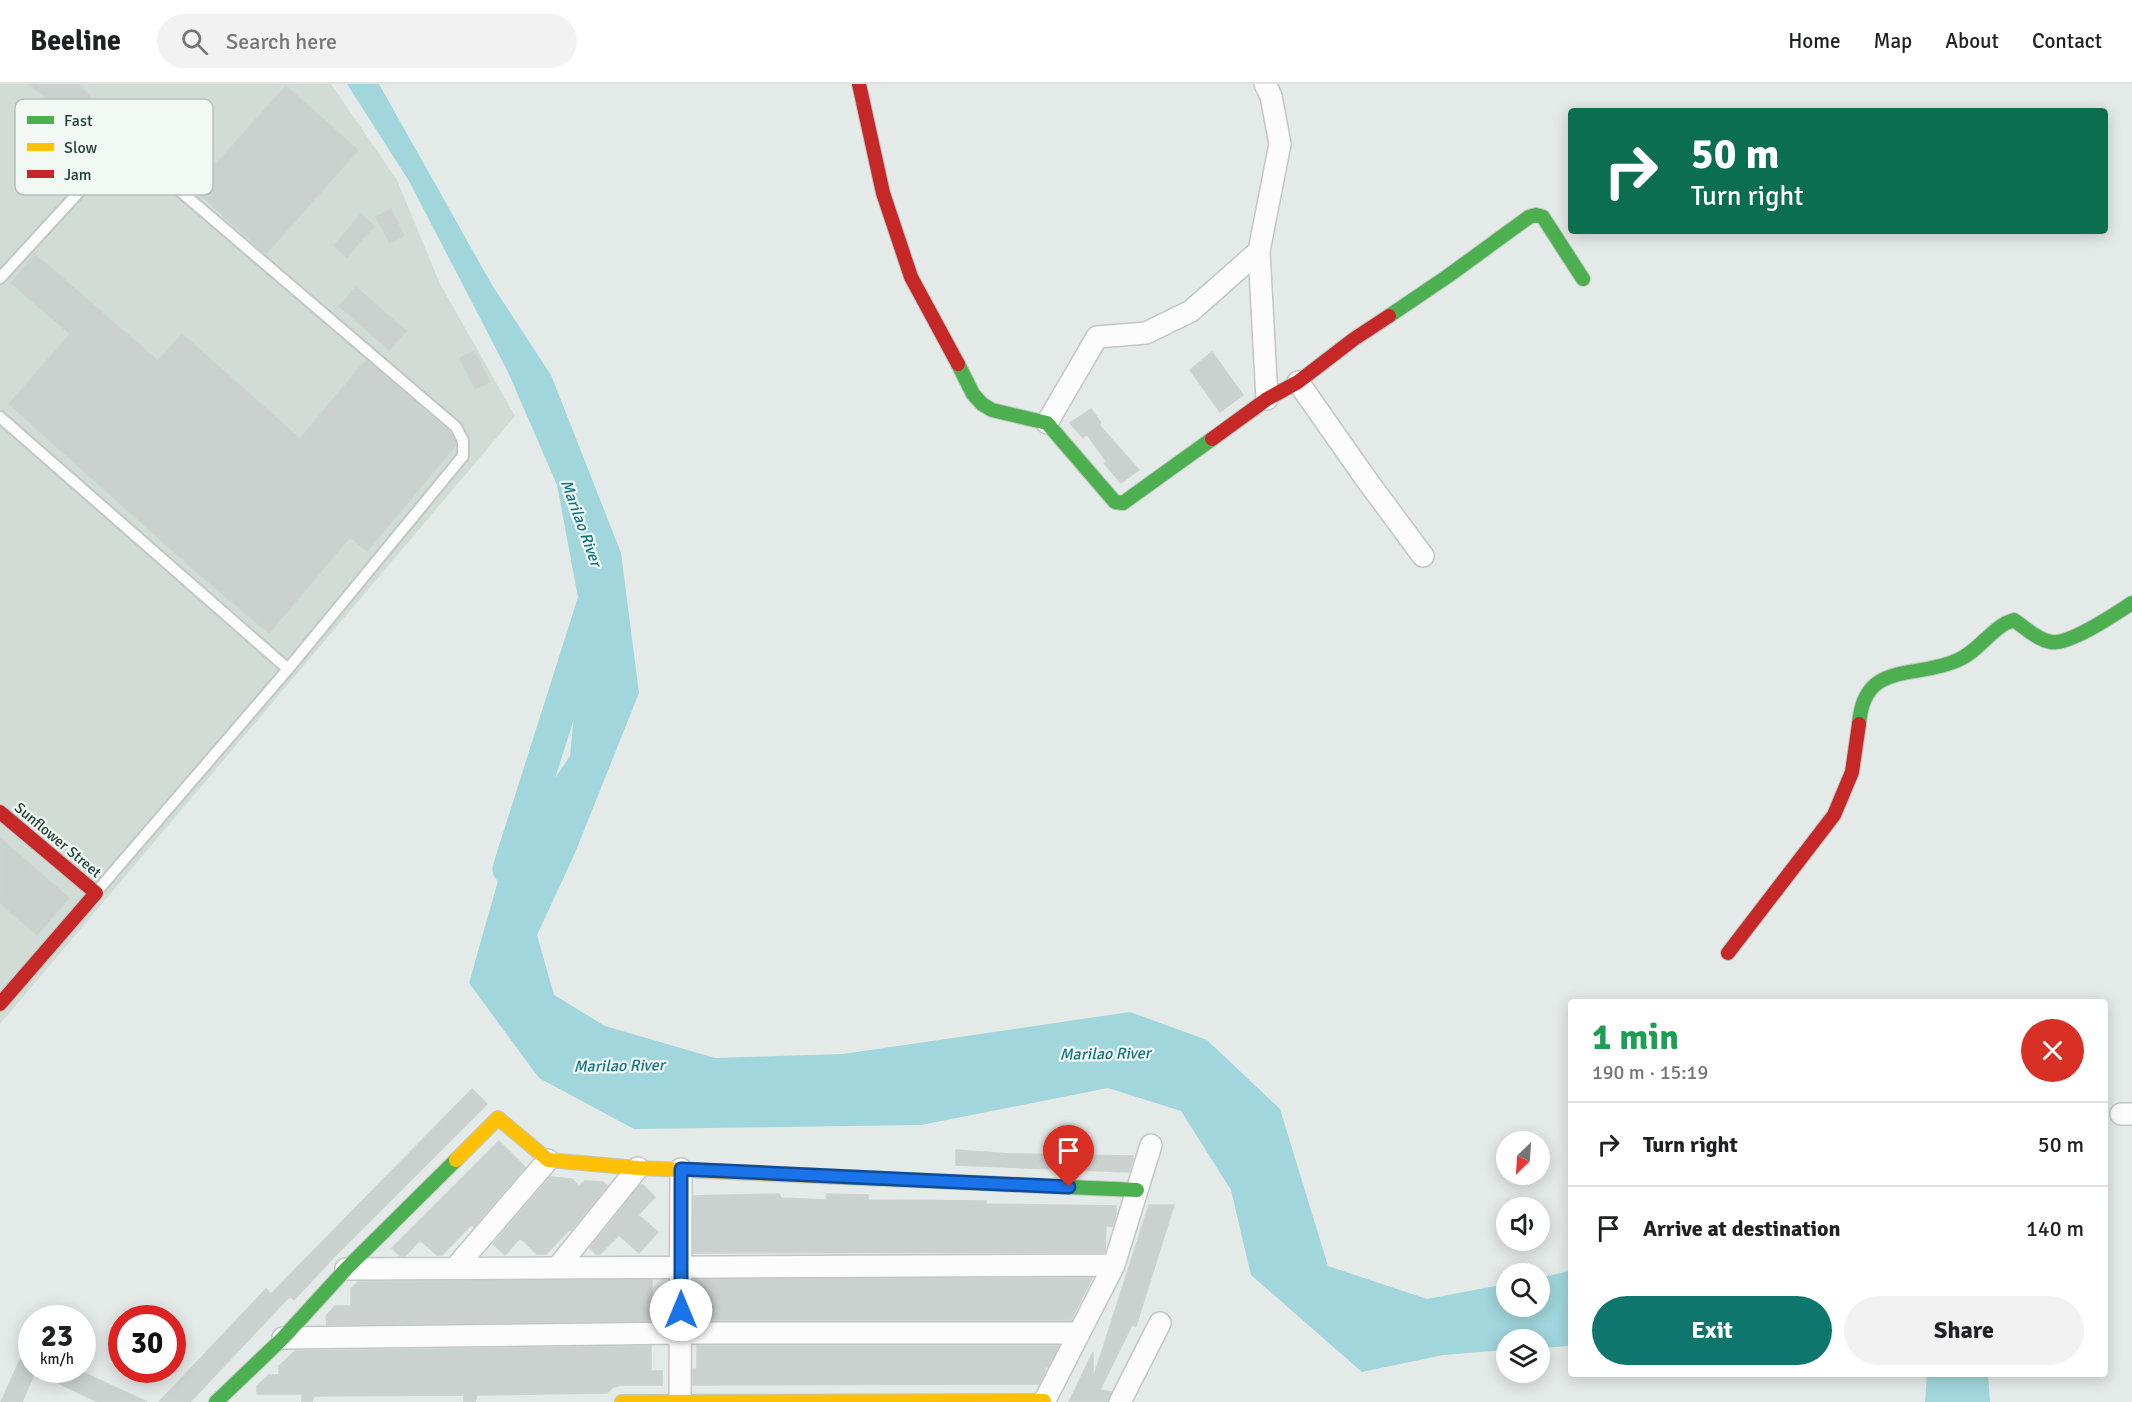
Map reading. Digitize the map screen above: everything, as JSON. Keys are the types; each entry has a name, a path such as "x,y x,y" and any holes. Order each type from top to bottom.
{"street":[{"path":"859,84 883,194 911,277 974,394 982,404 992,410 1047,423 1115,502 1123,503 1267,399 1298,382 1354,339 1448,276 1528,217 1536,215 1543,217 1582,279"},
{"path":"1265,84 1271,96 1280,144 1259,251 1267,399"},
{"path":"1047,423 1097,337 1146,333 1191,311 1259,251"},
{"path":"1298,382 1423,556"},
{"path":"1728,953 1842,801 1850,782 1862,703 1868,691 1876,684 1890,676 1949,664 1962,659 1995,628 2006,622 2014,620 2050,642 2063,640 2095,626 2132,603"},
{"name":"Sunflower Street","path":"0,812 96,893"},
{"path":"0,1004 96,893"},
{"path":"216,1402 283,1338 346,1269 498,1118 548,1160 638,1168 1137,1190"},
{"path":"622,1402 1044,1401 1114,1265 1151,1145"},
{"path":"456,1268 548,1160"},
{"path":"557,1268 638,1168"},
{"path":"680,1402 681,1169"},
{"path":"346,1269 680,1265 1114,1265"},
{"path":"1120,1402 1160,1323"},
{"path":"283,1338 681,1333 1079,1333"}],"lane":[{"path":"0,278 76,195"},
{"path":"96,893 288,669 463,456 463,441 456,427 185,195"},
{"path":"0,417 288,669"}],"shaded area":[{"path":"0,84 331,84 397,180 440,284 515,416 0,1024"}],"water":[{"path":"347,84 379,84 492,285 551,375 621,553 639,693 575,853 537,935 554,995 605,1026 715,1058 843,1054 1130,1012 1207,1040 1280,1109 1328,1266 1427,1299 1496,1286 1496,1317 1550,1317 1550,1276 1568,1271 1568,1346 1550,1347 1550,1329 1496,1329 1496,1351 1443,1355 1362,1372 1251,1275 1231,1190 1181,1111 1108,1088 921,1125 634,1129 539,1078 469,983 507,849 570,756 583,624 557,485 508,372 409,181"},
{"path":"1927,1377 1988,1377 1990,1402 1925,1402"}],"building":[{"path":"30,84 78,84 92,99 47,99"},
{"path":"286,86 358,150 266,254 201,195 213,195 213,162 216,164"},
{"path":"391,209 404,236 390,243 376,217"},
{"path":"361,214 374,226 347,257 334,246"},
{"path":"35,254 158,361 182,334 300,439 366,360 450,432 456,445 367,551 350,537 269,633 201,576 9,404 70,334 11,283"},
{"path":"356,287 406,331 389,350 339,306"},
{"path":"474,351 490,382 475,389 460,358"},
{"path":"1212,352 1243,395 1220,412 1190,370"},
{"path":"1091,409 1101,423 1099,425 1139,470 1121,483 1104,463 1106,461 1087,434 1083,438 1070,423"},
{"path":"0,838 69,898 37,935 0,903"},
{"path":"472,1089 487,1104 294,1300 290,1296 190,1402 159,1402 177,1383 186,1383 186,1373 266,1289 271,1294"},
{"path":"499,1141 525,1167 474,1227 471,1225 442,1255 437,1255 420,1240 405,1256 400,1256 392,1248"},
{"path":"956,1150 1011,1154 1133,1156 1133,1159 1129,1172 956,1165"},
{"path":"550,1177 572,1179 579,1186 585,1181 603,1182 607,1186 571,1230 546,1254 537,1254 520,1238 505,1255 493,1244"},
{"path":"640,1185 643,1185 655,1197 638,1215 658,1232 639,1253 619,1235 600,1254 596,1254 590,1248"},
{"path":"779,1194 781,1198 826,1200 827,1194 868,1195 868,1200 986,1201 986,1204 1116,1206 1116,1214 1113,1226 1106,1226 1105,1252 693,1253 694,1196"},
{"path":"1149,1205 1174,1205 1136,1326 1132,1325 1100,1390 1111,1392 1107,1402 1069,1402 1093,1352 1093,1379"},
{"path":"1092,1278 1071,1320 693,1320 693,1279"},
{"path":"652,1279 652,1301 657,1301 657,1321 327,1325 326,1316 335,1306 351,1306 351,1289 358,1282"},
{"path":"651,1346 651,1371 662,1371 662,1385 621,1385 613,1387 607,1393 477,1395 475,1402 464,1402 464,1395 314,1396 312,1402 302,1402 302,1394 257,1394 257,1386 269,1375 279,1375 279,1366 295,1351"},
{"path":"697,1346 1058,1347 1048,1367 1045,1367 1039,1384 693,1385 693,1369 697,1369"},
{"path":"18,1364 18,1383 30,1383 22,1402 1,1402"},
{"path":"96,1378 147,1402 98,1402 58,1383 96,1383"}],"waterway":[{"name":"Marilao River","path":"509,869 596,595"}],"traffic: fast":[{"path":"1389,316 1529,217 1536,215 1543,217 1583,279"},
{"path":"958,364 973,394 982,404 992,410 1047,423 1115,502 1123,503 1212,439"},
{"path":"1859,724 1863,703 1871,689 1881,680 1942,666 1965,657 2006,623 2014,620 2041,639 2059,642 2092,628 2132,603"},
{"path":"216,1402 283,1338 346,1269 456,1160"},
{"path":"841,1177 1137,1190"}],"traffic: slow":[{"path":"456,1160 498,1118 548,1160 638,1168 841,1177"},
{"path":"622,1402 1044,1401"}],"traffic: jam":[{"path":"859,84 883,193 911,277 958,364"},
{"path":"1212,439 1267,399 1298,382 1354,339 1389,316"},
{"path":"1728,953 1834,815 1852,772 1859,724"},
{"path":"0,812 96,893 0,1004"}],"route":[{"path":"681,1310 681,1169 1069,1187"}]}
